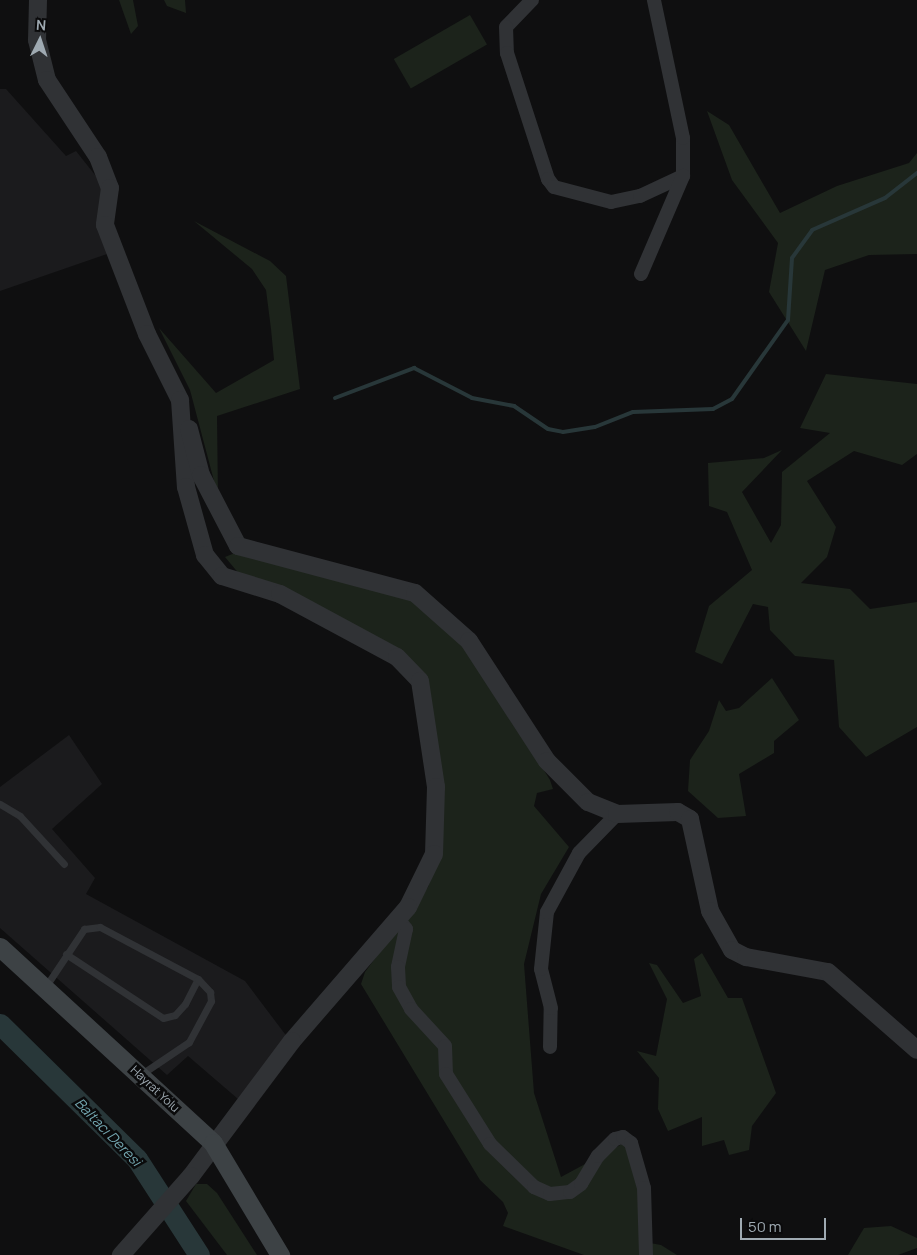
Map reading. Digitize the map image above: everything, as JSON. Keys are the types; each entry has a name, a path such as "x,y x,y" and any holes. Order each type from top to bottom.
{"main road":[{"name":"Hayrat Yolu","path":"0,947 213,1142 280,1255"}],"street":[{"path":"38,0 37,40 47,80 98,157 110,188 105,225 147,334 180,400 201,475 238,546 415,594 469,641 527,734 566,782 588,802 617,814 678,812 690,818 710,911 732,950 762,961 828,972 917,1050"},
{"path":"532,0 506,27 507,53 518,98 554,187 610,202 640,196 683,176"},
{"path":"641,274 683,176 683,138 654,0"},
{"path":"122,1255 191,1176 213,1142 292,1041 398,918 424,883 434,854 436,787 420,682 397,657 343,627 280,594 222,576 205,555 186,487 180,400"},
{"path":"550,1047 551,1008 540,969 547,912 579,853 617,814"},
{"path":"398,918 406,929 398,967 399,988 411,1009 445,1046 446,1074 490,1144 534,1187 550,1194 570,1192 581,1184 598,1156 615,1140 623,1137 631,1143 644,1188 646,1255"}],"lane":[{"path":"0,804 20,816 64,864"},
{"path":"45,988 84,929 100,927 198,979 210,992 211,1002 189,1042 140,1075"},
{"path":"66,954 163,1018 175,1015 185,1004 198,979"}],"shaded area":[{"path":"119,0 133,0 138,26 131,34"},
{"path":"164,0 185,0 186,13 167,6"},
{"path":"470,15 487,44 411,88 394,59"},
{"path":"0,89 6,89 66,156 76,151 103,185 99,223 107,254 0,291"},
{"path":"707,111 729,125 780,213 837,186 909,163 917,153 917,254 869,255 825,270 806,351 769,292 778,243 732,180"},
{"path":"194,221 270,261 286,276 300,389 217,416 218,496 190,390 159,328 216,393 274,360 266,290 252,269"},
{"path":"826,374 917,384 917,454 902,465 854,451 807,481 836,527 827,557 801,583 850,589 870,609 917,602 917,727 866,757 839,727 834,660 795,656 770,630 768,607 753,604 722,664 695,652 709,606 752,570 727,512 709,506 708,463 764,458 782,450 742,492 771,543 781,525 782,472 830,433 800,428"},
{"path":"235,553 412,597 460,639 486,677 550,780 553,789 537,793 534,806 569,847 541,894 524,964 534,1093 561,1177 624,1143 640,1191 639,1241 661,1245 677,1255 584,1255 503,1226 508,1213 503,1202 480,1180 361,984 365,972 428,887 439,857 427,684 240,575 225,557"},
{"path":"772,678 799,720 774,741 774,753 739,774 746,816 718,818 688,791 690,760 709,731 719,700 726,711 739,708"},
{"path":"69,735 102,784 52,829 95,878 86,894 245,981 288,1038 238,1099 188,1056 167,1075 0,928 0,787"},
{"path":"702,953 728,998 742,998 776,1093 752,1126 749,1150 729,1155 724,1140 702,1146 702,1117 668,1131 658,1109 659,1078 637,1051 656,1056 667,999 649,963 657,965 683,1003 701,996 694,959"},
{"path":"196,1184 207,1184 217,1193 257,1255 227,1255 186,1201"},
{"path":"891,1226 917,1238 917,1248 898,1255 848,1255 864,1228"}],"waterway":[{"path":"335,398 414,368 472,398 514,406 548,429 563,432 595,427 633,412 713,409 732,399 788,320 792,258 812,230 885,198 917,173"},
{"name":"Baltacı Deresi","path":"0,1024 137,1159 199,1255"}]}
